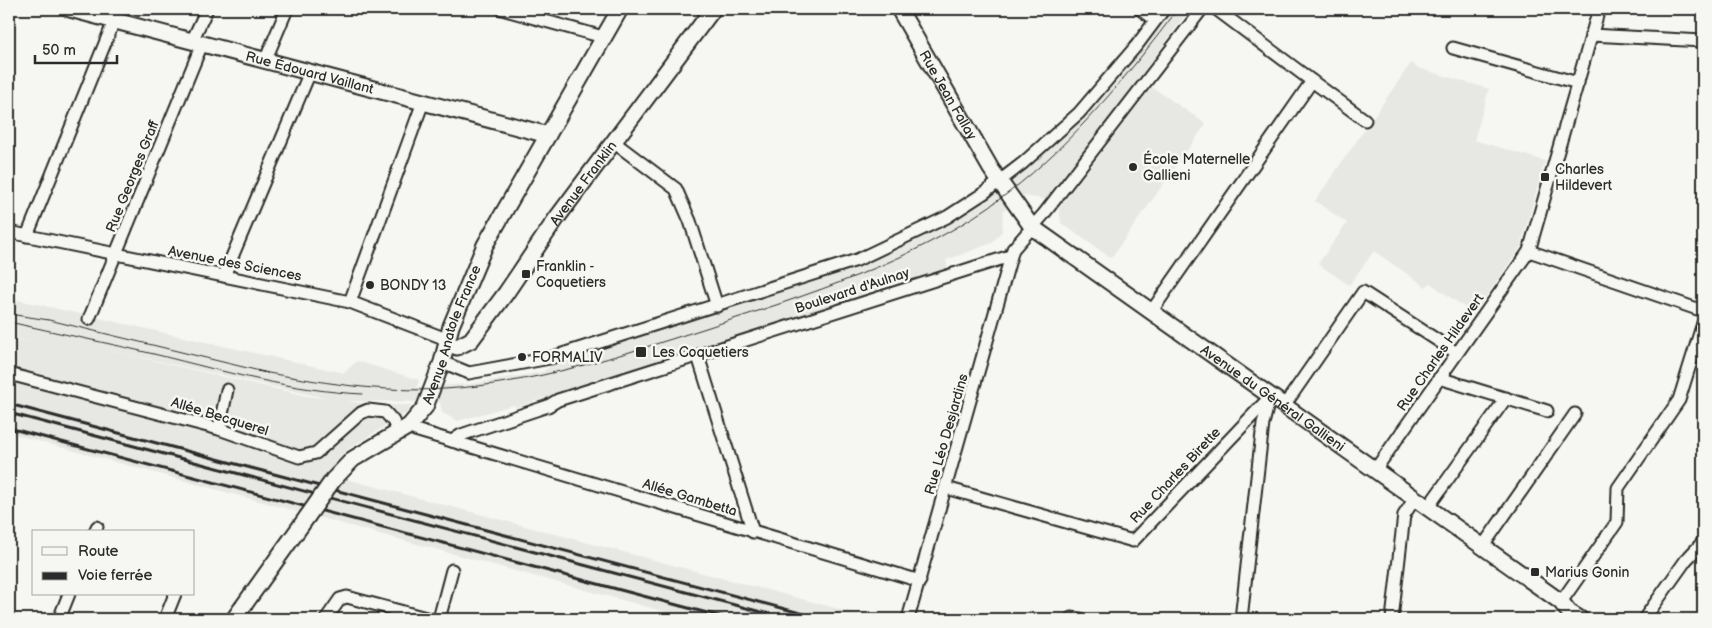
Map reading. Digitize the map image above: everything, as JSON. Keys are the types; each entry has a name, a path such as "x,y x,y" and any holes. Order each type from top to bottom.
{"street":[{"name":"Rue Édouard Vaillant","path":"70,9 548,135"},
{"name":"Rue Georges Graff","path":"89,319 116,255 197,43 207,9"},
{"path":"265,61 287,9"},
{"path":"502,9 603,37"},
{"name":"Avenue Anatole France","path":"234,619 332,480 353,459 403,429 425,407 448,344 451,326 485,245 620,9"},
{"name":"Avenue Franklin","path":"448,344 457,347 471,340 506,293 556,219 615,143 713,9"},
{"name":"Rue Jean Fallay","path":"899,9 999,181"},
{"path":"1140,9 1156,20"},
{"name":"Boulevard d'Aulnay","path":"442,362 469,373 550,358 857,260 947,217 999,181 1079,113 1164,9"},
{"path":"1010,256 1013,249 1202,9"},
{"path":"1216,9 1365,120"},
{"name":"Rue Charles Hildevert","path":"1375,470 1529,251 1599,9"},
{"path":"27,236 114,20"},
{"path":"1591,35 1703,41"},
{"path":"1454,48 1578,83"},
{"path":"224,276 310,72"},
{"path":"1150,312 1312,81"},
{"path":"350,302 423,102"},
{"path":"615,143 676,189 690,221 717,306"},
{"name":"Avenue du Général Gallieni","path":"999,181 1032,227 1483,546 1561,602 1569,612 1580,619"},
{"name":"Avenue des Sciences","path":"9,232 350,302 441,337 448,344"},
{"path":"1529,251 1703,311"},
{"name":"Boulevard d'Aulnay","path":"452,441 461,435 548,406 558,400 1010,256"},
{"name":"Rue Léo Desjardins","path":"908,619 1010,256"},
{"path":"1284,406 1363,292 1457,353"},
{"path":"1561,602 1617,522 1618,488 1679,400 1703,323"},
{"path":"698,356 752,532"},
{"name":"Allée Becquerel","path":"9,374 219,429 299,457 316,453 361,412 368,410 385,412 403,429"},
{"path":"1439,378 1547,411"},
{"path":"219,429 227,390"},
{"path":"1241,619 1263,424 1271,396"},
{"name":"Rue Charles Birette","path":"946,488 1133,541 1271,396"},
{"path":"1428,507 1506,398"},
{"path":"1483,546 1575,414"},
{"path":"403,429 416,430 452,441"},
{"name":"Allée Gambetta","path":"452,441 920,581"},
{"path":"1392,619 1404,514 1415,498"},
{"path":"1644,619 1686,560 1703,542"},
{"path":"439,619 452,570"},
{"path":"59,619 68,596"},
{"path":"165,619 174,596"},
{"path":"326,619 343,597 430,619"},
{"name":"Avenue du Général Gallieni","path":"1561,602 1577,607 1593,619"}],"shaded area":[{"path":"1170,9 1190,9 1049,200 1025,196 1003,211 1002,231 992,243 946,260 948,270 516,407 513,405 458,421 442,413 440,402 346,401 377,405 411,405 408,412 348,449 327,474 877,619 692,619 9,433 9,338 33,342 9,337 9,298 344,373 357,361 419,380 417,387 471,384 543,372 552,365 577,357 577,354 827,277 931,232 982,198 1083,112 1129,65","holes":["94,347 329,399 307,396"]},
{"path":"1411,63 1418,68 1489,89 1474,140 1545,161 1520,248 1474,314 1430,283 1426,287 1374,251 1349,285 1318,264 1347,223 1315,201"},
{"name":"École Maternelle Gallieni","path":"1152,87 1206,124 1111,258 1061,223 1059,208"}],"tram line":[{"path":"9,314 49,320 268,373 257,371 280,375 327,383 373,388 420,390 477,386 543,375 607,359 783,303 862,274 900,257 973,217 1008,193 1056,152 1078,130 1139,59 1178,9"},
{"path":"9,322 260,380 311,389 363,394"}],"railway":[{"path":"9,404 823,619"},
{"path":"9,413 788,619"},
{"path":"9,428 730,619"}],"place":[{"name":"École Maternelle Gallieni","path":"1133,167"},
{"name":"Charles Hildevert","path":"1545,177"},
{"name":"Franklin - Coquetiers","path":"526,274"},
{"name":"BONDY 13","path":"370,285"},
{"name":"Les Coquetiers","path":"641,352"},
{"name":"FORMALIV","path":"522,357"},
{"name":"Marius Gonin","path":"1535,572"}]}
